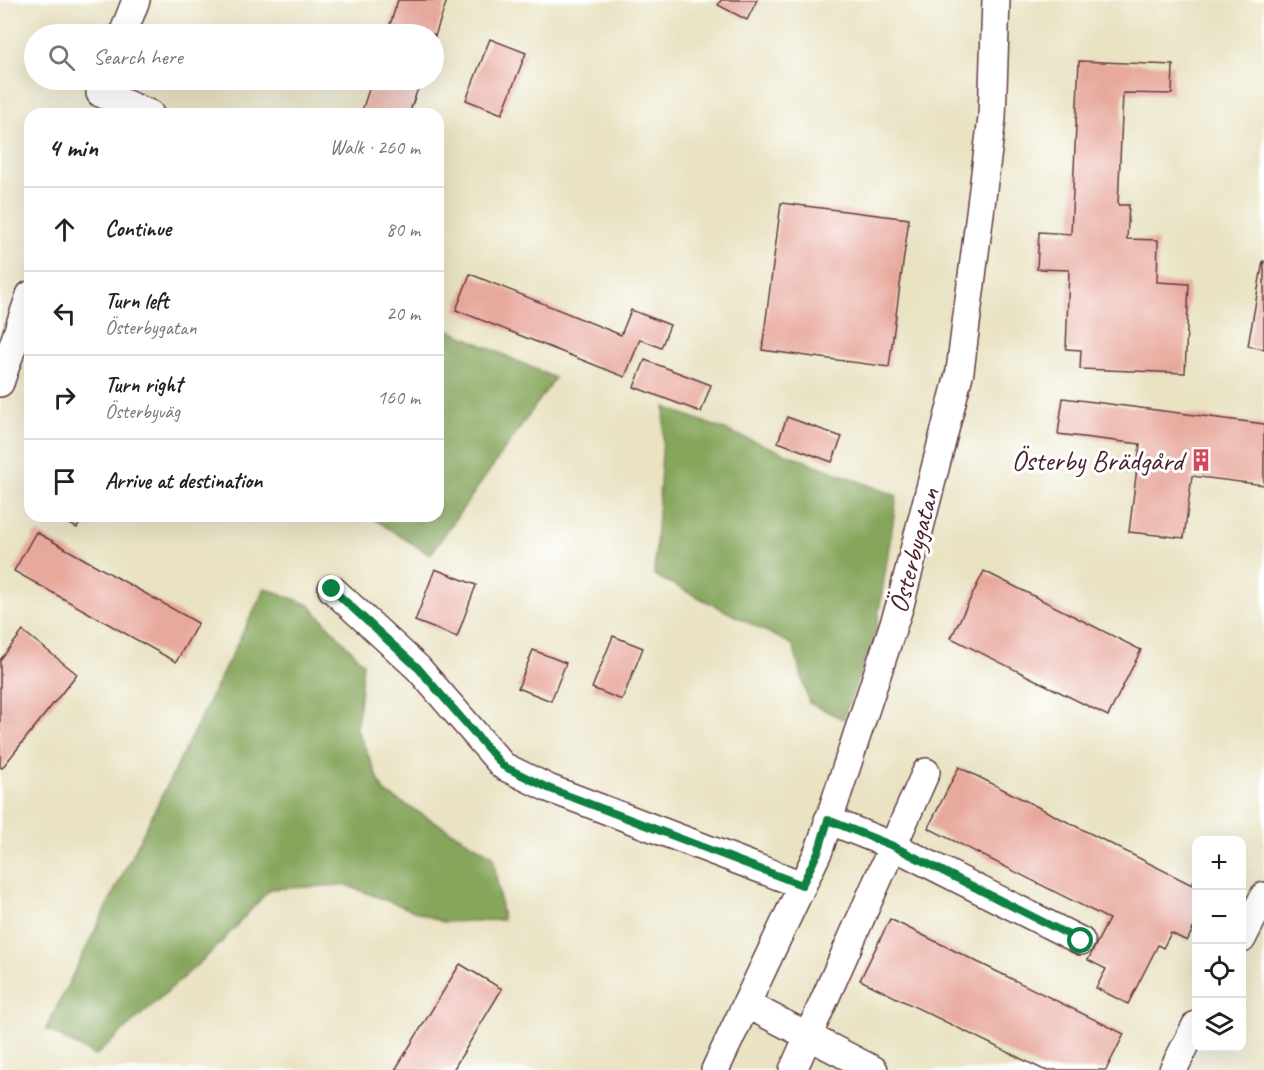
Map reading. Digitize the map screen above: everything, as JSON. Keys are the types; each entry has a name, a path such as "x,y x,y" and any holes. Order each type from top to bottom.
{"street":[{"path":"127,24 136,0"},
{"name":"Österbygatan","path":"715,1070 819,850 900,605 960,371 992,118 996,0"},
{"path":"100,96 133,108"},
{"path":"0,383 24,313"},
{"path":"332,589 418,668 503,766 548,788 802,885"},
{"path":"793,1070 926,772"},
{"path":"828,820 893,846 1081,941"},
{"path":"1246,931 1264,896"},
{"path":"746,1004 874,1070"},
{"path":"1173,1070 1192,1034"}],"green space":[{"path":"444,328 555,378 430,555 378,522 444,522"},
{"path":"665,407 897,496 876,631 843,719 809,703 793,645 654,575"},
{"path":"265,588 309,605 363,663 357,729 384,792 493,856 503,920 443,922 346,885 270,889 215,949 95,1056 46,1029"}],"building":[{"path":"398,0 447,0 439,24 390,24"},
{"path":"721,0 757,0 747,20 718,5"},
{"path":"490,39 526,53 502,114 466,100"},
{"path":"1079,61 1173,65 1172,94 1123,93 1118,205 1129,205 1127,239 1158,240 1157,282 1189,284 1185,373 1080,369 1081,350 1066,349 1069,270 1037,269 1039,232 1071,234"},
{"path":"369,90 417,90 411,108 363,108"},
{"path":"781,203 909,219 889,367 762,350"},
{"path":"1264,261 1264,349 1248,346"},
{"path":"470,274 621,335 631,310 670,325 661,348 640,339 625,377 456,310"},
{"path":"645,360 711,385 701,412 634,387"},
{"name":"Österby Brädgård","path":"1063,398 1264,424 1264,485 1192,476 1184,538 1129,532 1140,444 1058,434"},
{"path":"787,417 842,437 832,462 778,442"},
{"path":"66,522 80,522 77,528"},
{"path":"36,532 198,623 176,662 14,571"},
{"path":"435,569 476,585 457,637 415,621"},
{"path":"984,571 1141,650 1108,716 951,638"},
{"path":"23,631 77,674 2,768 0,767 0,660"},
{"path":"613,636 643,648 622,700 592,688"},
{"path":"533,650 566,663 551,701 518,688"},
{"path":"959,767 1192,885 1192,931 1187,941 1171,933 1163,948 1158,945 1128,1004 1096,988 1106,969 1088,960 1109,919 928,828"},
{"path":"890,919 1124,1034 1106,1070 1044,1070 860,980"},
{"path":"460,964 502,989 453,1070 395,1070"}],"place":[{"name":"Österby Brädgård","path":"1201,460"}],"route":[{"path":"332,589 418,668 503,766 548,788 802,885 819,850 828,820 893,846 1081,941"}]}
